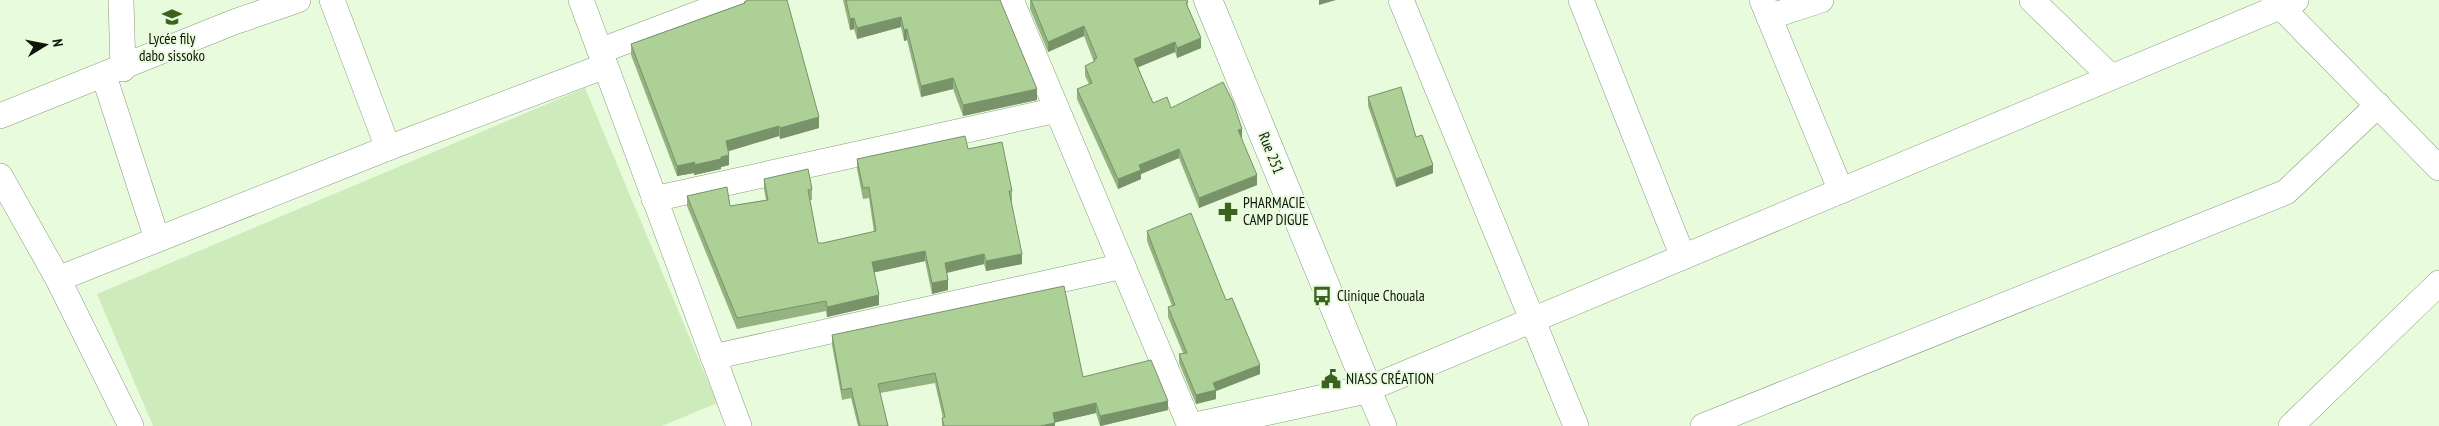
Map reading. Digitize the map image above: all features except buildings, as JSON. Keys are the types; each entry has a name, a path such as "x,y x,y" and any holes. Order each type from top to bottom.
{"main road":[{"name":"Rue 251","path":"1208,0 1368,389"},
{"path":"1198,426 1368,389"}],"street":[{"path":"121,0 113,72 157,239"},
{"path":"0,116 226,26 298,0"},
{"path":"332,0 388,148"},
{"path":"581,0 739,426"},
{"path":"58,279 388,148 602,59 734,0"},
{"path":"1011,0 1190,426"},
{"path":"1401,0 1576,426"},
{"path":"1581,0 1683,257"},
{"path":"1821,0 1765,9 1841,191"},
{"path":"2032,0 2111,77"},
{"path":"1384,426 1368,389 2111,77 2283,2 2439,168"},
{"path":"1703,426 2286,192 2378,105"},
{"path":"654,199 1057,110"},
{"path":"0,176 58,279 131,426"},
{"path":"713,357 1123,266"},
{"path":"2291,426 2439,283"}],"green space":[{"path":"585,88 717,403 662,426 153,426 97,294"}],"place":[{"name":"Lycée fily dabo sissoko","path":"172,17"},
{"name":"PHARMACIE CAMP DIGUE","path":"1228,212"},
{"name":"Clinique Chouala","path":"1322,296"},
{"name":"NIASS CRÉATION","path":"1331,379"}]}
